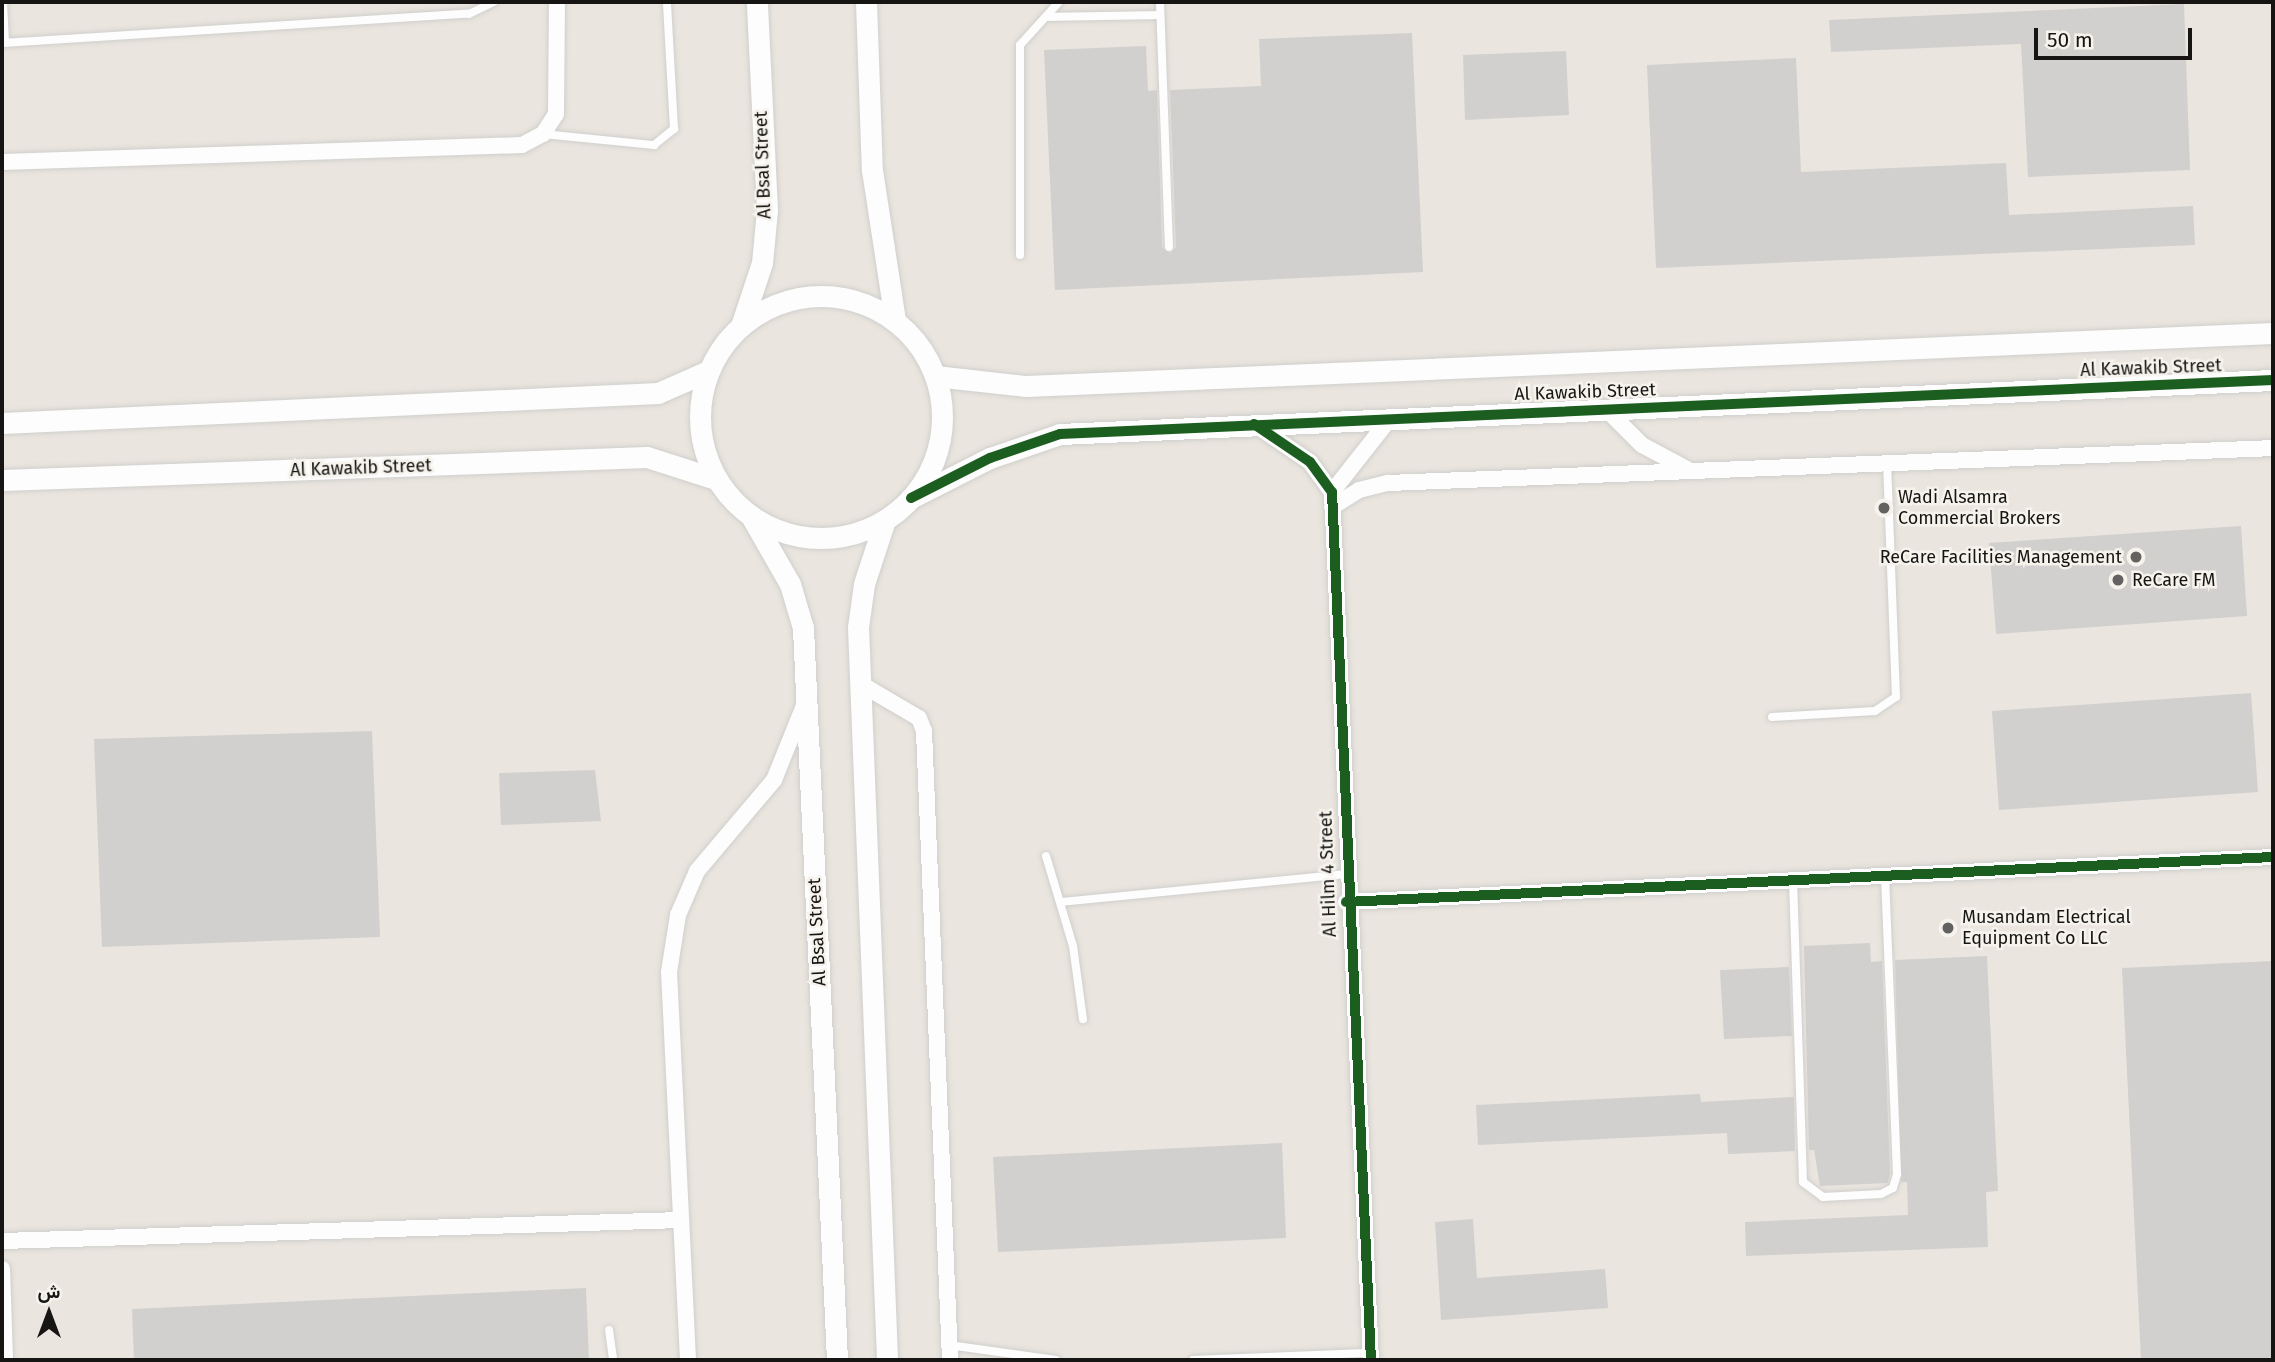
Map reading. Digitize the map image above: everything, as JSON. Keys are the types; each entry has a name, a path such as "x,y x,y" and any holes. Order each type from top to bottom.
{"street":[{"path":"2,162 510,146 543,134 559,102 556,2"},
{"name":"Al Bsal Street","path":"741,326 762,263 767,210 757,2"},
{"path":"866,2 872,170 895,321 935,376 940,440 911,498 885,520 859,532 803,537 751,516 716,479 699,426 708,371 741,326 769,308 834,297 895,321"},
{"name":"Al Kawakib Street","path":"935,376 1026,386 2273,332"},
{"path":"2,423 658,393 708,371"},
{"name":"Al Kawakib Street","path":"911,498 990,458 1059,434 1391,417 2273,380"},
{"path":"1606,409 1642,445 1693,471"},
{"path":"1332,500 1391,417"},
{"path":"1254,424 1310,462 1332,500"},
{"path":"1332,500 1388,483 2273,448"},
{"name":"Al Kawakib Street","path":"2,480 648,457 716,479"},
{"name":"Al Hilm 4 Street","path":"1332,500 1346,902 1371,1357"},
{"name":"Al Bsal Street","path":"751,516 790,584 803,628 837,1360"},
{"path":"885,520 864,584 859,684 887,1360"},
{"path":"859,684 919,718 923,732 950,1352"},
{"path":"688,1360 669,972 678,915 698,871 774,780 806,699"},
{"path":"1346,902 2273,857"},
{"path":"2,1241 681,1220"},
{"path":"2,1269 5,1360"}],"lane":[{"path":"4,2 3,43 469,13 494,2"},
{"path":"543,134 654,145 674,129 667,2"},
{"path":"1020,255 1020,45 1032,26 1046,17 1059,2"},
{"path":"1160,2 1169,247"},
{"path":"1046,17 1159,15"},
{"path":"1772,717 1875,711 1896,697 1887,463"},
{"path":"1046,856 1061,902 1083,1019"},
{"path":"1061,902 1346,874"},
{"path":"1793,880 1803,1182 1823,1197 1881,1194 1893,1188 1897,1174 1885,876"},
{"path":"609,1330 612,1360"},
{"path":"950,1352 1056,1360"},
{"path":"1193,1360 1371,1357"}],"shaded area":[{"path":"2,2 2273,2 2273,1360 2,1360"}],"building":[{"path":"2184,4 2190,170 2028,177 2021,44 1831,52 1829,20"},
{"path":"1412,33 1423,272 1055,290 1044,50 1146,46 1148,91 1157,90 1162,247 1170,253 1176,247 1170,90 1261,86 1259,39"},
{"path":"1566,51 1569,115 1465,120 1463,55"},
{"path":"1796,58 1801,172 2006,163 2009,215 2193,206 2195,245 1656,268 1647,65"},
{"name":"ReCare FM","path":"2241,526 2247,616 1996,634 1989,543"},
{"path":"2251,693 2258,792 1999,810 1992,711"},
{"path":"372,731 380,937 102,947 94,739"},
{"path":"595,770 601,821 501,825 499,773"},
{"path":"1870,943 1871,962 1882,961 1890,1173 1888,1183 1820,1186 1814,1150 1809,1150 1804,946"},
{"path":"1987,956 1998,1191 1986,1192 1988,1247 1746,1256 1745,1222 1908,1215 1907,1182 1901,1182 1895,960"},
{"path":"2273,961 2273,1360 2141,1360 2122,968"},
{"path":"1789,967 1792,1036 1724,1039 1720,970"},
{"path":"1700,1094 1701,1102 1794,1097 1795,1151 1728,1154 1727,1133 1478,1145 1476,1105"},
{"path":"1282,1143 1286,1238 998,1252 993,1157"},
{"path":"1473,1219 1477,1278 1605,1269 1608,1308 1441,1320 1435,1222"},
{"path":"586,1288 589,1360 134,1360 132,1309"}],"cycle path":[{"path":"911,498 990,458 1060,434 2273,380"},
{"path":"1254,424 1310,462 1332,492 1371,1360"},
{"path":"1346,902 2273,857"}],"place":[{"name":"Wadi Alsamra Commercial Brokers","path":"1884,508"},
{"name":"ReCare Facilities Management","path":"2136,557"},
{"name":"ReCare FM","path":"2118,580"},
{"name":"Musandam Electrical Equipment Co LLC","path":"1948,928"}]}
